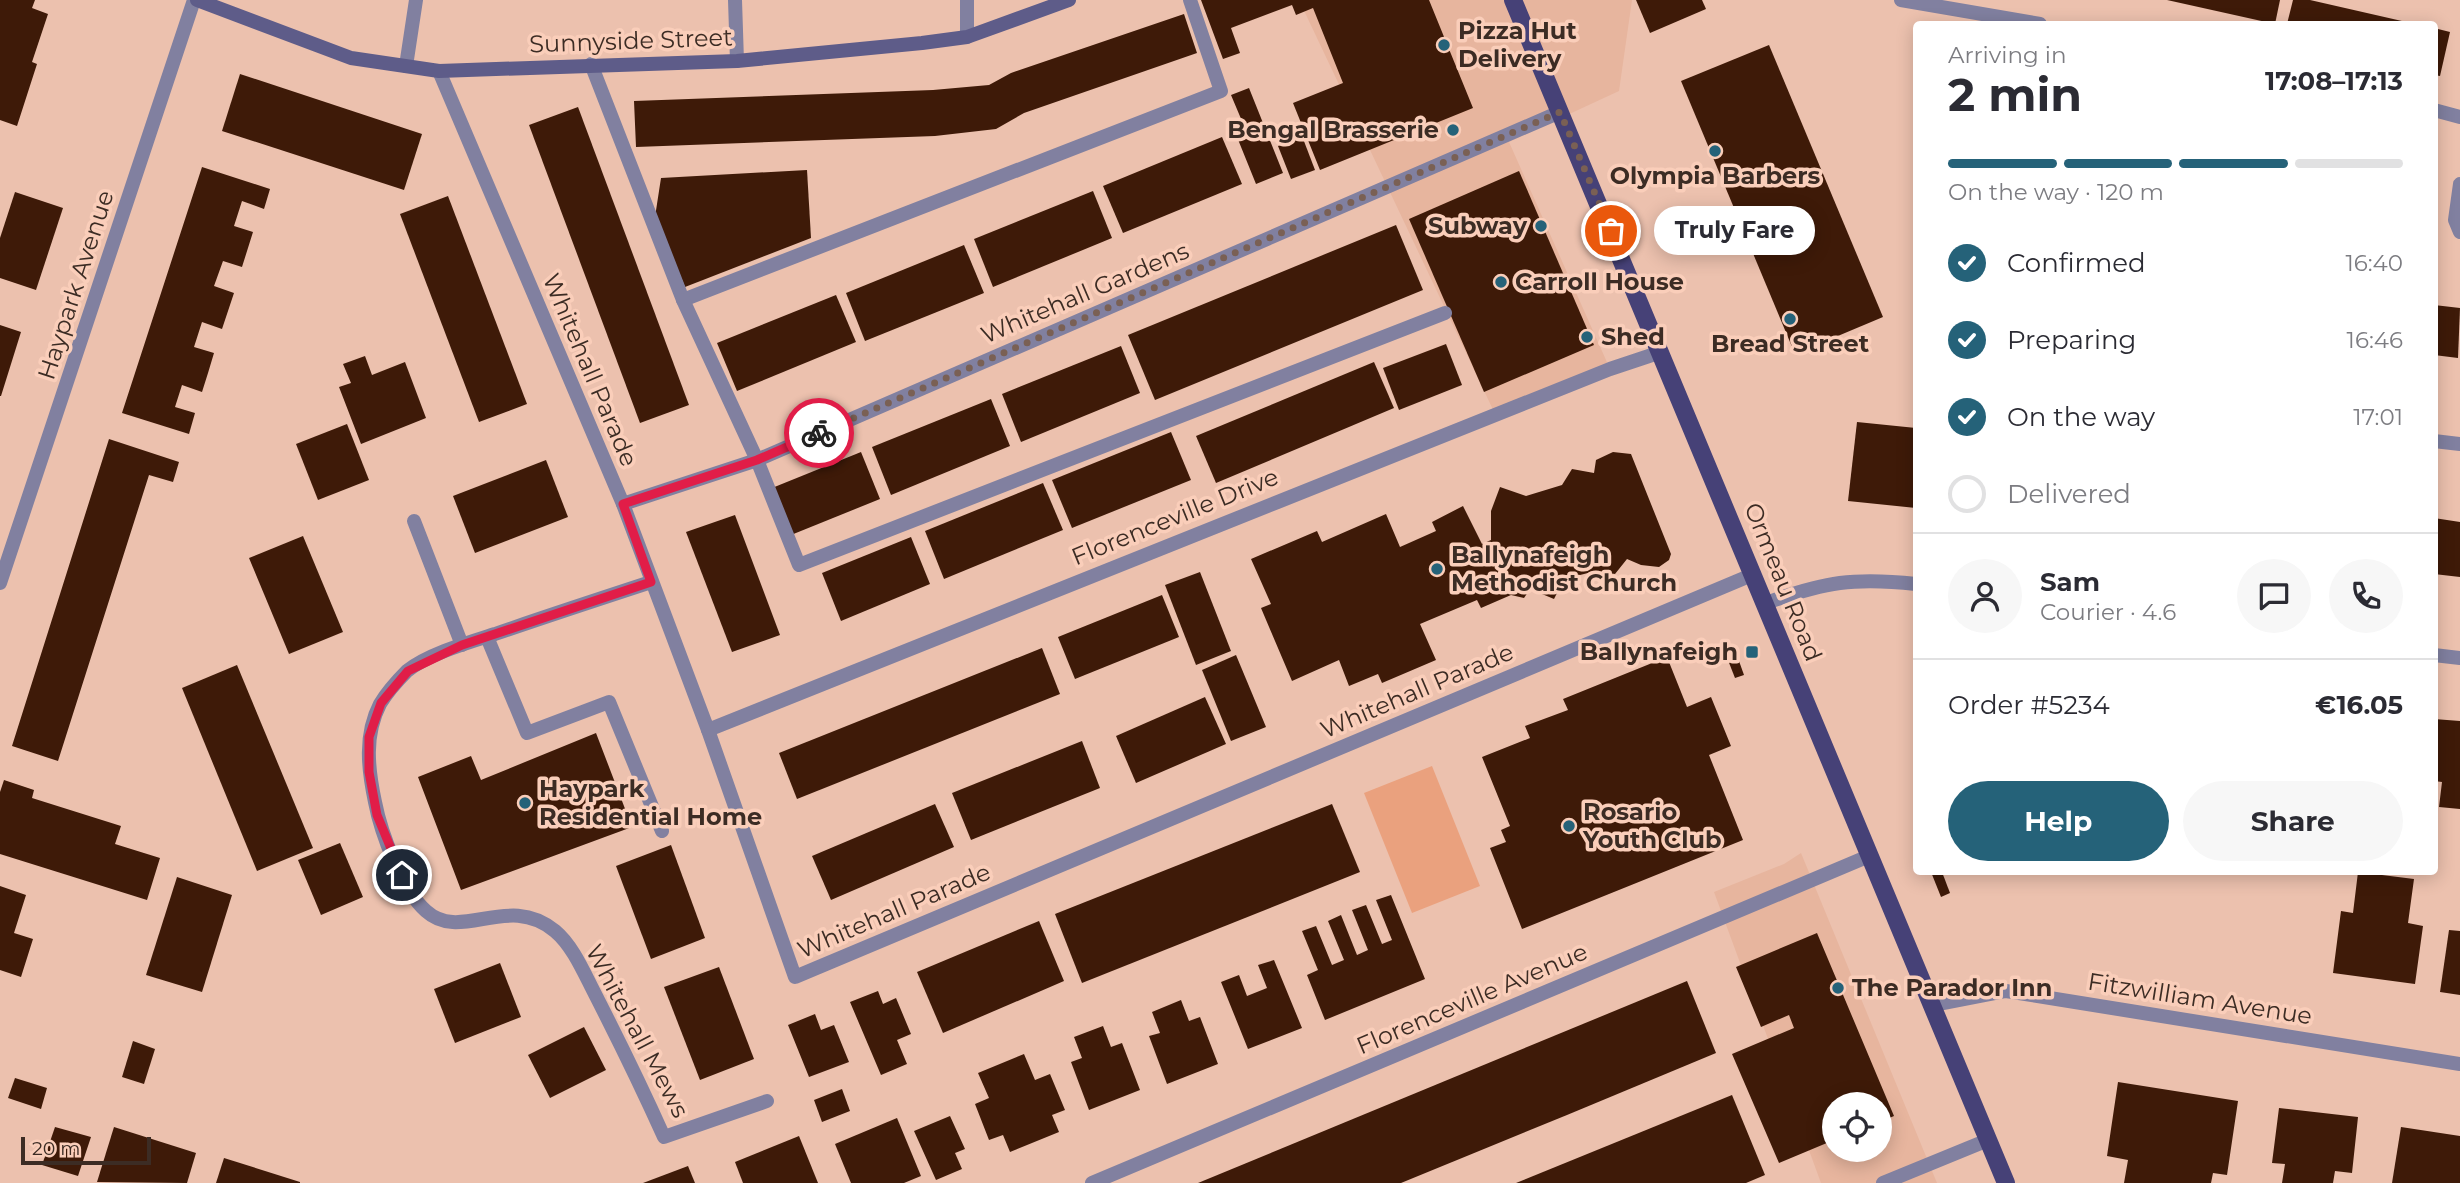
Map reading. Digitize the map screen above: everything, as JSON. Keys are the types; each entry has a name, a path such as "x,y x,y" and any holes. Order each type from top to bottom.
{"main road":[{"name":"Ormeau Road","path":"1513,0 2006,1183"}],"street":[{"name":"Sunnyside Street","path":"195,0 351,58 439,71 737,61 967,37 1069,0"},
{"name":"Haypark Avenue","path":"0,583 195,0"},
{"path":"406,66 416,0"},
{"path":"735,0 737,61"},
{"path":"967,0 967,37"},
{"path":"683,300 1221,91 1190,0"},
{"path":"1901,0 2023,21"},
{"path":"591,64 683,300 757,460 799,565 1445,313"},
{"name":"Whitehall Parade","path":"439,71 623,504 708,730 795,977 1754,574"},
{"path":"2438,111 2460,117"},
{"name":"Whitehall Gardens","path":"623,504 757,460 1560,112"},
{"path":"2460,184 2455,219 2460,232"},
{"name":"Florenceville Drive","path":"708,730 1610,369 1661,352"},
{"path":"2438,441 2460,444"},
{"path":"414,521 462,645"},
{"path":"1766,603 1811,587 1851,579 1913,584"},
{"name":"Whitehall Mews","path":"651,582 462,645 408,671 381,703 369,737 369,772 377,815 412,895 427,913 446,922 471,921 505,913 535,917 558,933 578,962 631,1062 664,1137 767,1101"},
{"path":"487,636 527,733 609,702 662,831"},
{"path":"2438,656 2460,659"},
{"name":"Florenceville Avenue","path":"1092,1183 1869,856"},
{"name":"Fitzwilliam Avenue","path":"1934,1005 2006,991 2460,1064"},
{"path":"1882,1183 1988,1140"}],"shaded area":[{"path":"1299,0 1632,0 1619,91 1509,142 1610,369 1496,416"},
{"path":"1432,766 1480,886 1412,913 1364,793"},
{"path":"1801,853 1937,1183 1821,1183 1714,892 1784,864"}],"building":[{"path":"0,0 35,0 32,8 48,14 32,62 37,64 17,126 0,120"},
{"path":"1201,0 1429,0 1473,108 1320,170 1293,103 1343,83 1313,8 1296,15 1292,5 1231,28 1240,53 1223,59"},
{"path":"1636,0 1702,0 1706,9 1650,33"},
{"path":"2167,0 2280,0 2276,21 2262,21"},
{"path":"2293,0 2310,0 2402,21 2288,21"},
{"path":"1184,14 1197,53 1024,113 996,129 935,136 636,147 634,101 933,90 989,85 1011,73"},
{"path":"2438,29 2450,32 2438,76"},
{"path":"1769,45 1883,317 1795,354 1681,81"},
{"path":"240,74 422,134 404,190 222,131"},
{"path":"1249,88 1283,173 1256,184 1237,137 1247,133 1231,95"},
{"path":"578,107 689,405 640,423 529,125"},
{"path":"1302,136 1315,170 1291,179 1278,146"},
{"path":"1222,137 1242,184 1123,233 1103,186"},
{"path":"202,167 270,189 264,209 242,201 234,226 253,232 242,267 223,261 214,286 234,293 222,329 202,322 194,347 214,353 202,392 182,385 175,407 195,413 189,434 122,413"},
{"path":"807,170 811,238 685,287 655,217 661,178"},
{"name":"Carroll House","path":"1519,171 1594,345 1484,392 1409,219"},
{"path":"1093,191 1112,238 993,287 974,239"},
{"path":"15,192 63,208 36,290 0,278 0,238"},
{"path":"448,196 527,404 479,422 400,214"},
{"path":"1396,225 1423,290 1155,400 1128,335"},
{"path":"964,245 984,293 865,341 846,293"},
{"path":"836,295 856,342 737,391 717,343"},
{"path":"2438,305 2460,308 2458,358 2438,356"},
{"path":"0,325 21,332 1,396 0,396"},
{"path":"1446,344 1462,385 1399,410 1383,368"},
{"path":"1121,346 1140,393 1021,442 1002,394"},
{"path":"365,356 372,375 405,362 426,418 361,444 339,387 351,383 343,364"},
{"path":"1374,362 1394,408 1216,483 1196,436"},
{"path":"991,399 1010,446 891,495 872,447"},
{"path":"1857,422 1913,428 1913,508 1848,501"},
{"path":"347,424 369,480 318,500 296,444"},
{"path":"1171,432 1191,480 1072,528 1052,480"},
{"path":"109,439 179,462 173,482 149,475 58,761 12,746"},
{"path":"861,452 880,499 791,535 772,488"},
{"name":"Ballynafeigh Methodist Church","path":"1613,452 1631,454 1671,554 1669,560 1659,567 1641,565 1627,559 1615,574 1596,571 1564,579 1554,599 1530,589 1524,598 1511,595 1481,608 1477,600 1420,624 1436,660 1382,683 1378,674 1349,686 1339,660 1292,681 1261,608 1271,604 1251,559 1317,531 1322,542 1386,514 1400,547 1436,531 1432,522 1463,506 1482,544 1491,540 1491,511 1500,487 1526,496 1562,485 1572,469 1594,473 1596,460"},
{"path":"546,460 568,517 475,553 453,496"},
{"path":"1043,483 1063,530 944,579 925,531"},
{"path":"735,515 780,635 732,652 686,532"},
{"path":"2438,519 2460,522 2460,577 2438,574"},
{"path":"303,536 343,632 289,654 249,558"},
{"path":"911,537 930,584 841,621 822,573"},
{"path":"1200,572 1231,651 1196,665 1165,585"},
{"path":"1162,595 1179,637 1075,679 1058,637"},
{"path":"1734,647 1744,675 1735,678 1724,650"},
{"path":"1042,648 1060,694 797,799 779,753"},
{"path":"1236,655 1266,727 1231,741 1202,670"},
{"path":"1667,657 1687,707 1711,697 1731,746 1709,755 1743,840 1522,929 1490,848 1506,842 1501,830 1510,826 1482,757 1530,738 1525,726 1568,710 1563,699"},
{"path":"237,665 313,848 257,871 182,688"},
{"path":"1205,697 1226,744 1136,783 1116,736"},
{"path":"2438,719 2460,721 2460,809 2439,807 2442,782 2438,782"},
{"name":"Haypark Residential Home","path":"596,733 632,827 461,890 418,777 471,756 481,780"},
{"path":"1082,741 1100,788 971,840 952,793"},
{"path":"4,780 34,790 32,798 121,826 115,844 160,858 147,900 0,854 0,792"},
{"path":"935,804 954,847 831,900 812,856"},
{"path":"1332,804 1360,872 1082,983 1055,914"},
{"path":"340,843 363,897 321,915 298,860"},
{"path":"671,845 705,938 651,959 616,866"},
{"path":"1932,875 1943,875 1950,893 1941,897"},
{"path":"2358,875 2414,879 2408,923 2423,926 2415,984 2333,973 2341,911 2353,913"},
{"path":"177,877 232,895 202,992 146,975"},
{"path":"0,886 26,895 14,933 33,939 21,977 0,970"},
{"path":"1391,895 1425,979 1325,1020 1307,975 1318,970 1302,931 1316,926 1332,965 1344,960 1328,921 1341,915 1357,955 1368,950 1352,910 1366,905 1382,944 1392,940 1376,900"},
{"path":"1039,921 1064,981 943,1033 917,972"},
{"path":"2449,930 2460,931 2460,995 2440,992"},
{"path":"1817,933 1884,1092 1822,1092 1822,1145 1779,1163 1732,1054 1794,1028 1789,1015 1761,1027 1736,967"},
{"path":"1274,960 1302,1028 1248,1049 1221,982 1239,975 1247,996 1267,988 1258,965"},
{"path":"500,963 521,1017 455,1043 434,989"},
{"path":"719,967 754,1059 700,1080 664,987"},
{"path":"1687,981 1716,1053 1567,1115 1401,1183 1198,1183"},
{"path":"878,991 883,1004 896,998 911,1034 897,1040 907,1064 881,1075 850,1002"},
{"path":"1181,1000 1189,1021 1200,1017 1218,1064 1167,1084 1149,1036 1160,1033 1152,1012"},
{"path":"815,1014 821,1030 834,1025 849,1062 809,1077 788,1025"},
{"path":"1103,1026 1111,1047 1122,1043 1140,1090 1089,1110 1071,1062 1082,1058 1074,1037"},
{"path":"584,1027 606,1070 550,1098 528,1055"},
{"path":"133,1041 155,1049 144,1084 122,1077"},
{"path":"1024,1054 1035,1080 1050,1074 1065,1110 1052,1115 1059,1132 1010,1152 1003,1135 989,1140 975,1104 989,1098 978,1073"},
{"path":"15,1078 47,1088 41,1109 8,1098"},
{"path":"2118,1082 2238,1101 2227,1175 2213,1173 2211,1183 2124,1183 2128,1160 2107,1156"},
{"path":"842,1089 850,1111 822,1122 814,1100"},
{"path":"1732,1095 1765,1175 1746,1183 1516,1183"},
{"path":"2279,1108 2358,1117 2352,1173 2335,1171 2333,1183 2282,1183 2285,1164 2272,1163"},
{"path":"950,1116 965,1149 955,1153 962,1169 936,1180 914,1131"},
{"path":"897,1118 921,1176 904,1183 851,1183 835,1144"},
{"path":"55,1127 91,1137 78,1176 42,1165"},
{"path":"114,1127 196,1153 187,1183 97,1182"},
{"path":"2401,1127 2460,1136 2460,1183 2392,1183"},
{"path":"799,1136 818,1183 743,1183 735,1162"},
{"path":"224,1158 300,1182 300,1183 216,1183"},
{"path":"688,1166 695,1183 643,1183"}],"way so far":[{"path":"819,433 1560,112 1611,231"}],"place":[{"name":"Pizza Hut Delivery","path":"1444,45"},
{"name":"Bengal Brasserie","path":"1453,130"},
{"name":"Olympia Barbers","path":"1715,151"},
{"name":"Subway","path":"1541,226"},
{"name":"Truly Fare","path":"1611,231"},
{"name":"Carroll House","path":"1501,282"},
{"name":"Bread Street","path":"1790,319"},
{"name":"Shed","path":"1587,337"},
{"name":"Ballynafeigh Methodist Church","path":"1437,569"},
{"name":"Ballynafeigh","path":"1752,652"},
{"name":"Haypark Residential Home","path":"525,803"},
{"name":"Rosario Youth Club","path":"1569,826"},
{"name":"The Parador Inn","path":"1838,988"}],"route":[{"path":"402,875 377,815 369,772 369,737 381,703 408,671 462,645 651,582 623,504 757,460 819,433"}]}
